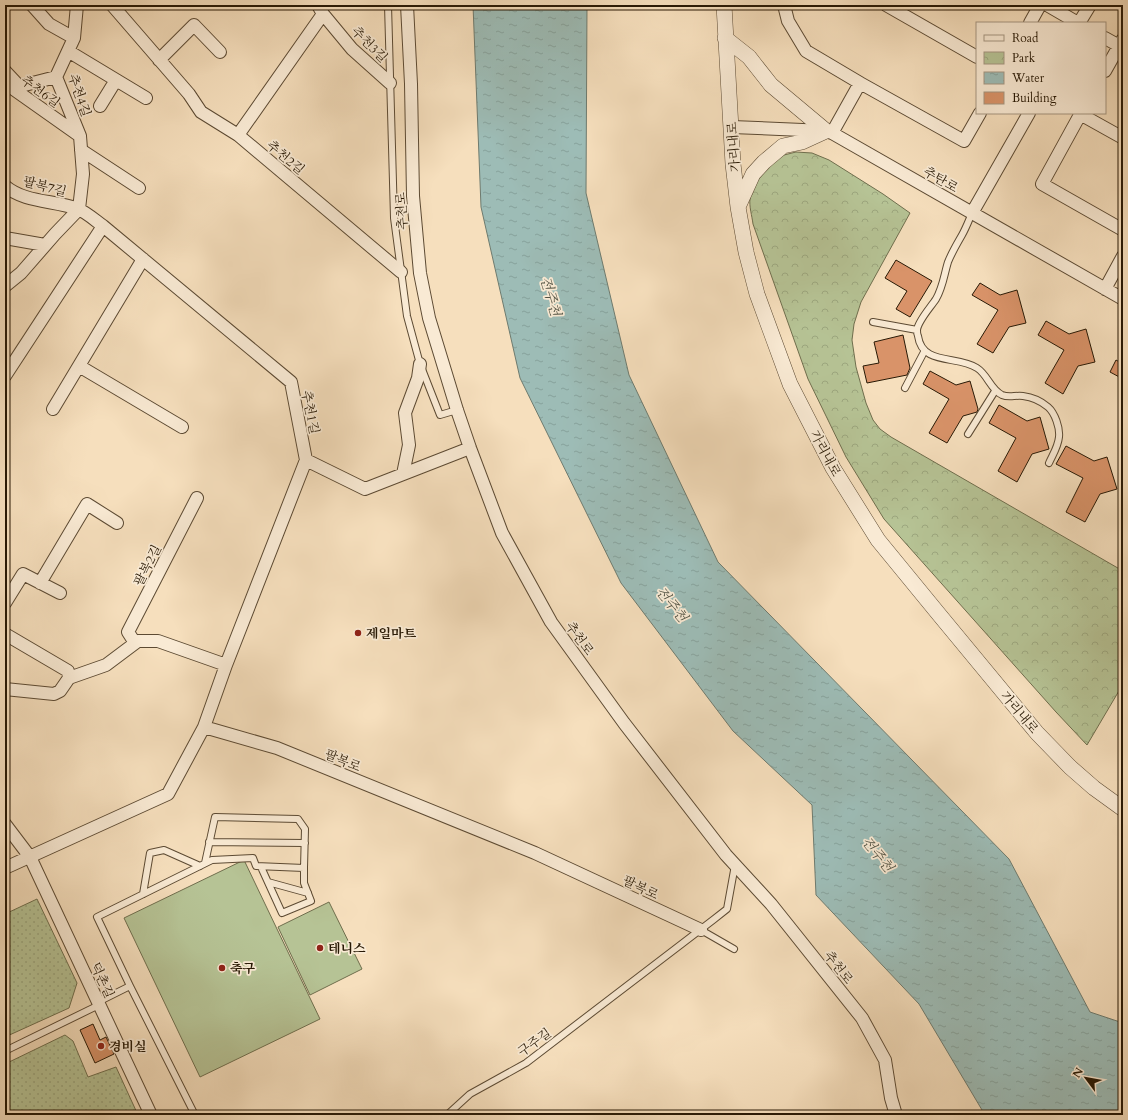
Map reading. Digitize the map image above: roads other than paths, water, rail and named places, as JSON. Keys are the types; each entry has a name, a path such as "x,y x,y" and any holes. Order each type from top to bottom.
{"street":[{"path":"32,5 48,24 74,38"},
{"name":"추천4길","path":"77,5 74,38 56,77 80,136 83,174 79,209"},
{"name":"추천2길","path":"113,5 189,94 201,112 238,135 401,272"},
{"name":"추천로","path":"407,5 411,84 413,196 420,273 429,318 458,410 470,448 502,533 551,622 624,724 726,855 771,904 862,1018 885,1060 891,1098 896,1115"},
{"name":"가리내로","path":"724,5 733,164 738,207 746,252 757,294 790,384 833,468 878,540 1037,733 1094,788 1123,809"},
{"path":"784,5 788,21 806,51 860,83 964,141 979,114"},
{"path":"886,5 976,56"},
{"path":"1031,22 1040,5"},
{"path":"1047,5 1077,22"},
{"path":"1080,22 1090,5"},
{"path":"238,135 320,9"},
{"name":"추천3길","path":"320,9 352,49 390,83"},
{"path":"159,60 194,25 220,52"},
{"path":"725,38 749,57 771,85 829,132"},
{"path":"1106,38 1122,44 1106,69"},
{"name":"추천4길","path":"68,51 146,98"},
{"name":"추천6길","path":"5,71 13,86 80,136"},
{"path":"13,86 56,77"},
{"name":"추천4길","path":"100,106 116,80"},
{"path":"738,207 753,174 764,162 783,146 802,142 829,132 860,83"},
{"path":"972,213 1028,114"},
{"path":"1123,138 1081,114 1042,184 1123,230"},
{"name":"추탄로","path":"732,127 829,132 1123,299"},
{"path":"81,150 139,188"},
{"name":"팔복7길","path":"5,186 12,192 26,197 79,209"},
{"path":"5,286 21,273 79,209"},
{"name":"추천1길","path":"79,209 104,226 291,382 306,460"},
{"path":"5,376 104,226"},
{"path":"5,238 45,245"},
{"path":"1105,289 1123,256"},
{"path":"53,409 143,259"},
{"name":"추천로","path":"403,474 409,445 405,413 418,378 420,364"},
{"path":"79,366 182,427"},
{"path":"5,868 168,794 204,727 226,664 306,460 365,489 470,448"},
{"name":"팔복2길","path":"135,643 128,632 197,498"},
{"path":"40,583 87,504 116,523"},
{"path":"5,603 23,574 60,593"},
{"path":"5,634 68,671 69,678"},
{"path":"5,689 54,694 60,691 69,678 106,665 138,641 158,641 226,664"},
{"name":"팔복로","path":"204,727 277,748 528,850 701,930"},
{"name":"덕촌길","path":"5,824 30,857 151,1115"}],"lane":[{"name":"추천로","path":"388,5 394,218 407,316 420,364 440,415 458,410"},
{"path":"972,213 948,263 942,288 919,323 917,330 919,344 924,352 936,357 958,360 977,368 984,374 996,391 1003,395 1009,397 1023,396 1035,399 1048,407 1054,414 1059,437 1057,448 1049,462"},
{"path":"873,322 917,330"},
{"path":"905,388 924,352"},
{"path":"968,434 996,391"},
{"path":"202,865 209,842 214,817 298,819 306,829 304,883 311,901 282,913 261,867"},
{"path":"209,842 305,843"},
{"path":"143,894 150,852 164,850 202,865"},
{"name":"추천로","path":"631,982 727,909 735,865 726,855"},
{"path":"195,1115 97,917 212,860 253,858 256,866 261,867 304,868"},
{"path":"268,882 308,893"},
{"path":"701,930 734,948"},
{"name":"구주길","path":"447,1115 470,1094 526,1063 631,982"},
{"path":"5,1051 99,1004 130,986"}],"water":[{"name":"전주천","path":"473,5 587,5 586,193 629,375 718,562 1009,859 1090,1012 1123,1023 1123,1115 985,1115 919,1004 816,895 812,805 733,731 621,583 520,378 481,207"}],"place":[{"name":"제일마트","path":"358,633"},
{"name":"테니스","path":"320,948"},
{"name":"축구","path":"222,968"},
{"name":"경비실","path":"101,1046"}]}
